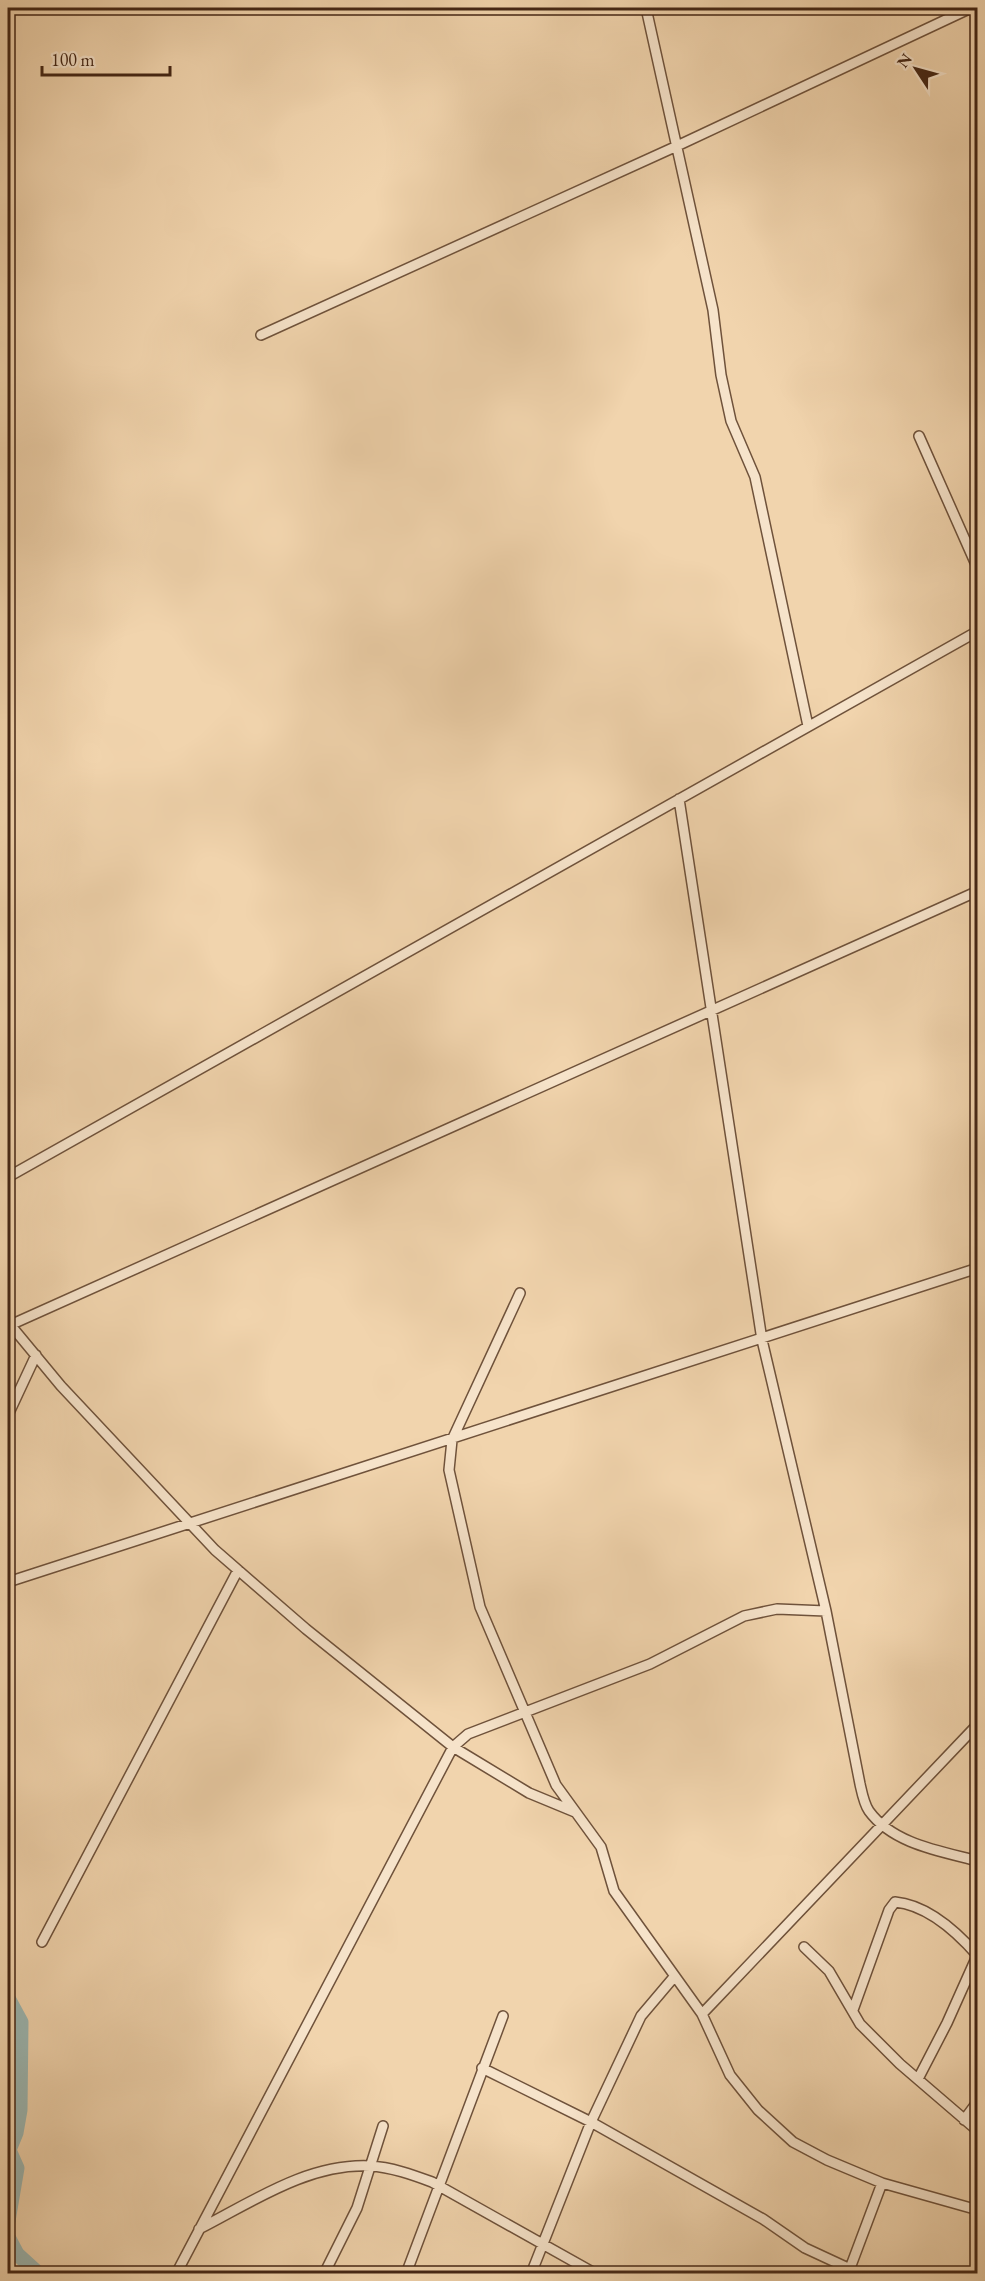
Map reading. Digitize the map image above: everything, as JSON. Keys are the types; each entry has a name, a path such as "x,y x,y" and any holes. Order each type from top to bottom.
{"street":[{"path":"646,8 713,310 721,375 731,421 755,477 808,726"},
{"path":"261,335 677,146 971,8"},
{"path":"919,436 978,569"},
{"path":"8,1177 978,631"},
{"path":"679,799 762,1340 826,1611 860,1784 868,1809 882,1825 893,1833 928,1848 978,1861"},
{"path":"575,1812 529,1793 453,1747 306,1629 238,1570 191,1524 8,1324 978,891"},
{"path":"8,1582 762,1340 978,1268"},
{"path":"520,1293 452,1440 449,1470 480,1606 556,1785 601,1847 614,1891 702,2014 730,2075 758,2110 793,2142 882,2183 978,2210"},
{"path":"8,1415 36,1355"},
{"path":"42,1942 238,1570"},
{"path":"176,2274 453,1747 468,1734 650,1664 744,1616 777,1609 826,1611"},
{"path":"702,2014 978,1724"},
{"path":"853,2010 889,1910 895,1902 905,1903 946,1924 963,1938 977,1956 947,2023 918,2079"},
{"path":"804,1947 828,1971 860,2024 978,2131"},
{"path":"531,2274 591,2121 641,2016 674,1977"},
{"path":"406,2274 503,2016"},
{"path":"482,2068 591,2121 763,2219 805,2248 849,2271 861,2274"},
{"path":"964,2120 978,2101"},
{"path":"324,2274 357,2208 383,2126"},
{"path":"199,2229 302,2177 338,2168 371,2166 406,2173 438,2185 596,2274"},
{"path":"849,2271 882,2183"}],"waterway":[{"path":"8,1998 21,2022 20,2110 16,2133 9,2150 17,2168 8,2221"},
{"path":"8,2237 17,2254 39,2274"}]}
